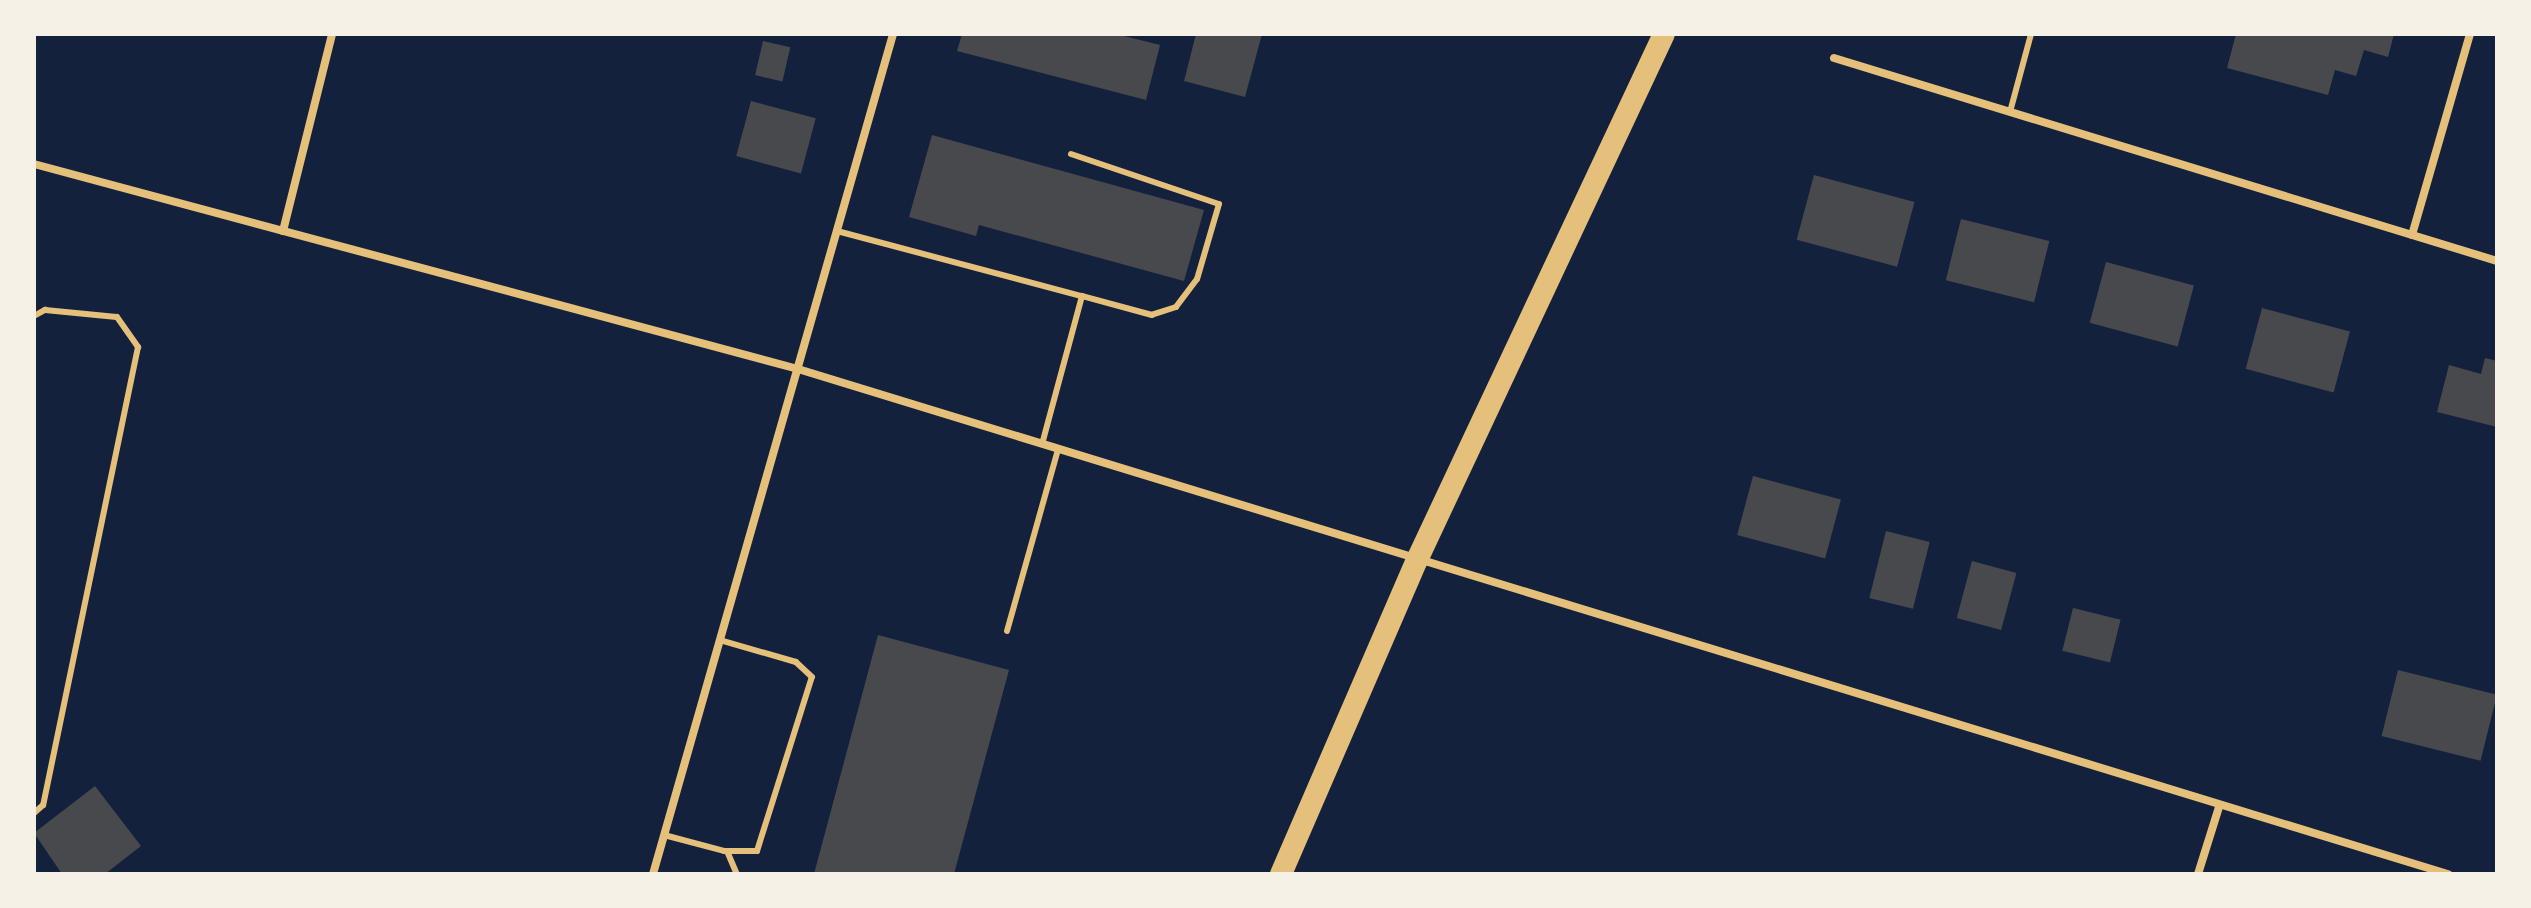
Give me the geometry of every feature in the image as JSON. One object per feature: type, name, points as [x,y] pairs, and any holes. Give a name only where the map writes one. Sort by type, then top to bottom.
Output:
[{"type":"highway","points":[[1281,874],[1417,560],[1664,34]]},
{"type":"street","points":[[283,231],[332,34]]},
{"type":"street","points":[[653,874],[893,34]]},
{"type":"street","points":[[2412,235],[2470,34]]},
{"type":"street","points":[[1834,58],[2497,261]]},
{"type":"street","points":[[34,164],[798,369],[2420,870],[2448,874]]},
{"type":"street","points":[[2198,874],[2219,807]]},
{"type":"lane","points":[[2010,112],[2031,34]]},
{"type":"lane","points":[[837,231],[1152,315],[1176,307],[1197,279],[1219,204],[1071,154]]},
{"type":"lane","points":[[1042,444],[1082,296]]},
{"type":"lane","points":[[34,316],[45,310],[117,317],[138,347],[43,805],[34,813]]},
{"type":"lane","points":[[1007,631],[1058,449]]},
{"type":"lane","points":[[664,835],[727,851],[757,851],[812,677],[796,662],[720,640]]},
{"type":"lane","points":[[727,851],[737,874]]},
{"type":"building","points":[[962,34],[1116,34],[1160,45],[1146,100],[957,51]]},
{"type":"building","points":[[1196,34],[1262,34],[1245,97],[1184,81]]},
{"type":"building","points":[[2236,34],[2394,34],[2388,57],[2364,50],[2356,76],[2335,70],[2328,95],[2227,68]]},
{"type":"building","points":[[763,41],[790,47],[782,81],[755,75]]},
{"type":"building","points":[[751,101],[816,118],[801,173],[736,156]]},
{"type":"building","points":[[932,135],[1204,210],[1184,281],[979,225],[976,236],[909,217]]},
{"type":"building","points":[[1814,175],[1914,202],[1897,267],[1797,240]]},
{"type":"building","points":[[1961,219],[2049,241],[2034,302],[1946,280]]},
{"type":"building","points":[[2106,262],[2194,286],[2178,346],[2090,323]]},
{"type":"building","points":[[2262,308],[2350,332],[2334,392],[2246,369]]},
{"type":"building","points":[[2485,358],[2497,361],[2497,427],[2437,412],[2449,365],[2481,374]]},
{"type":"building","points":[[1753,476],[1841,500],[1825,558],[1737,535]]},
{"type":"building","points":[[1886,531],[1930,542],[1913,609],[1869,598]]},
{"type":"building","points":[[1972,561],[2016,573],[2001,630],[1957,618]]},
{"type":"building","points":[[2073,608],[2121,620],[2110,663],[2062,651]]},
{"type":"building","points":[[878,635],[1009,670],[954,874],[814,874]]},
{"type":"building","points":[[2398,670],[2497,695],[2481,761],[2382,736]]},
{"type":"building","points":[[95,786],[141,846],[105,874],[62,874],[34,833]]}]
